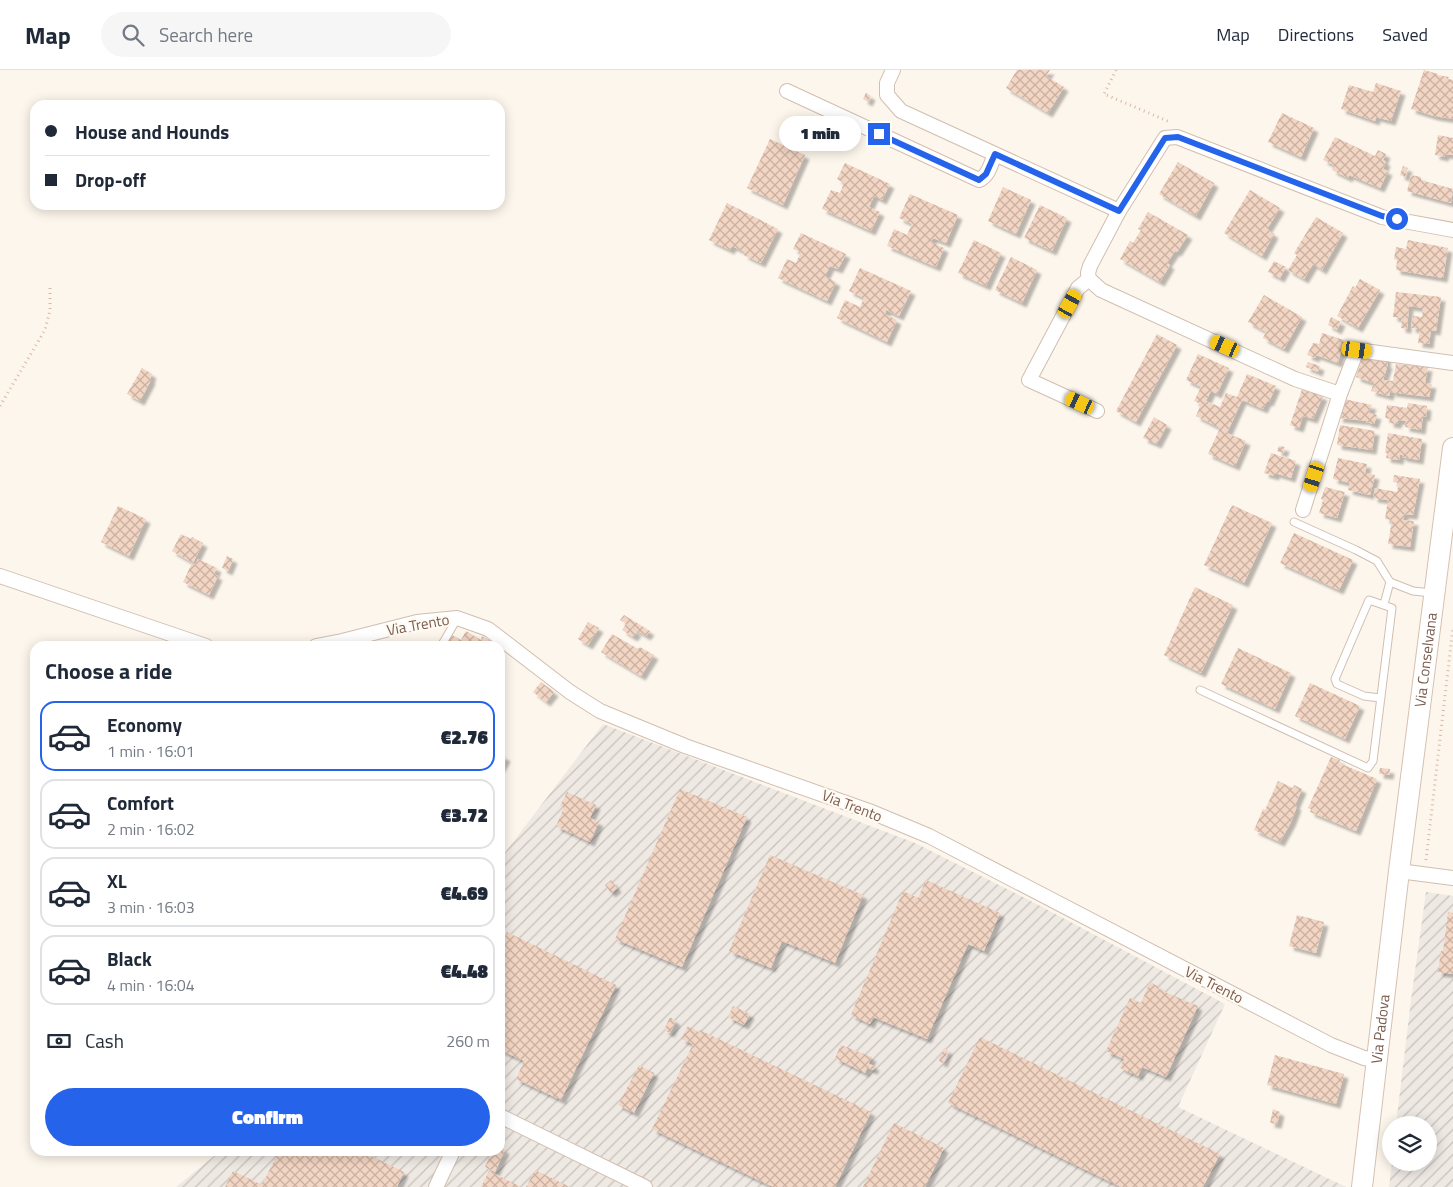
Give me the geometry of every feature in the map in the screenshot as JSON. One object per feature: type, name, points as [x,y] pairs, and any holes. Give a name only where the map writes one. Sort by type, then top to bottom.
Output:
[{"type":"main road","name":"Via Conselvana","points":[[1399,871],[1435,594],[1450,499],[1453,448]]},
{"type":"main road","name":"Via Padova","points":[[1362,1187],[1399,871]]},
{"type":"street","points":[[893,70],[887,83],[887,96],[902,111],[1119,211]]},
{"type":"street","points":[[787,91],[979,180],[986,174],[995,154]]},
{"type":"street","points":[[1340,394],[1295,379],[1101,290],[1089,280],[1090,266],[1119,211],[1165,138],[1178,137],[1382,216],[1453,230]]},
{"type":"street","points":[[1089,280],[1078,288],[1029,380],[1097,411]]},
{"type":"street","points":[[1303,510],[1340,394],[1357,350],[1453,364]]},
{"type":"street","points":[[0,576],[191,641]]},
{"type":"street","name":"Via Trento","points":[[346,641],[417,622],[457,618],[488,629],[504,641]]},
{"type":"street","name":"Via Trento","points":[[505,642],[570,692],[600,711],[685,746],[869,811],[929,836],[1331,1045],[1364,1058],[1377,1060]]},
{"type":"street","points":[[1399,871],[1453,878]]},
{"type":"street","points":[[505,1118],[645,1187]]},
{"type":"street","points":[[436,1187],[451,1156]]},
{"type":"lane","points":[[1294,522],[1377,561],[1390,582],[1413,591],[1435,594]]},
{"type":"lane","points":[[1384,604],[1390,582]]},
{"type":"lane","points":[[1200,690],[1368,768],[1373,761],[1392,608],[1370,600],[1335,679],[1337,684],[1364,696],[1380,698]]},
{"type":"lane","points":[[444,641],[457,618]]},
{"type":"path","points":[[1116,70],[1104,94],[1175,124]]},
{"type":"path","points":[[0,406],[45,330],[50,310],[50,288]]},
{"type":"path","points":[[1426,861],[1453,627]]},
{"type":"shaded area","points":[[603,724],[915,843],[1029,900],[1225,1004],[1178,1107],[1346,1187],[176,1187],[214,1156],[505,1156],[505,852]]},
{"type":"shaded area","points":[[1426,892],[1453,896],[1453,1187],[1389,1187],[1391,1171],[1437,1171],[1437,1116],[1397,1116]]},
{"type":"building","points":[[1017,70],[1050,70],[1046,76],[1064,87],[1048,113],[1006,88]]},
{"type":"building","points":[[1424,70],[1449,77],[1448,79],[1453,80],[1453,119],[1411,109]]},
{"type":"building","points":[[1376,83],[1401,91],[1391,121],[1376,117],[1375,121],[1341,109],[1349,85],[1373,92]]},
{"type":"building","points":[[866,93],[871,96],[868,102],[863,99]]},
{"type":"building","points":[[1282,113],[1314,128],[1301,157],[1268,142]]},
{"type":"building","points":[[1438,135],[1453,138],[1453,155],[1445,154],[1444,157],[1435,155]]},
{"type":"building","points":[[1335,137],[1375,156],[1378,150],[1386,154],[1383,160],[1386,162],[1383,169],[1388,171],[1380,188],[1349,175],[1348,178],[1332,170],[1334,165],[1323,160]]},
{"type":"building","points":[[770,139],[805,155],[783,205],[747,188]]},
{"type":"building","points":[[1178,162],[1214,183],[1196,216],[1159,194]]},
{"type":"building","points":[[845,163],[890,184],[882,200],[874,196],[869,207],[880,212],[871,231],[822,209],[831,190],[840,193],[844,183],[837,179]]},
{"type":"building","points":[[1403,166],[1408,168],[1405,177],[1400,175]]},
{"type":"building","points":[[1411,175],[1421,177],[1421,180],[1453,189],[1451,203],[1407,191]]},
{"type":"building","points":[[1003,187],[1031,200],[1016,234],[988,221]]},
{"type":"building","points":[[1250,190],[1280,208],[1267,229],[1274,234],[1262,256],[1224,233]]},
{"type":"building","points":[[910,194],[958,215],[946,243],[933,238],[931,242],[944,248],[936,267],[887,246],[894,229],[907,235],[912,224],[899,218]]},
{"type":"building","points":[[727,203],[778,229],[761,263],[744,255],[745,252],[732,246],[730,250],[709,240]]},
{"type":"building","points":[[1040,205],[1067,218],[1052,251],[1024,238]]},
{"type":"building","points":[[1148,212],[1188,235],[1167,263],[1170,265],[1160,282],[1120,259],[1130,241],[1133,243],[1141,230],[1138,229]]},
{"type":"building","points":[[1316,217],[1343,233],[1322,270],[1313,264],[1304,279],[1288,270],[1297,255],[1294,253]]},
{"type":"building","points":[[801,233],[846,254],[838,269],[830,266],[825,276],[836,282],[827,301],[778,278],[787,259],[796,263],[801,252],[793,249]]},
{"type":"building","points":[[974,240],[1001,253],[986,286],[958,273]]},
{"type":"building","points":[[1408,240],[1448,248],[1443,278],[1396,270],[1397,260],[1394,259],[1396,247],[1406,249]]},
{"type":"building","points":[[1011,257],[1037,270],[1022,303],[995,290]]},
{"type":"building","points":[[1274,261],[1286,267],[1280,278],[1268,272]]},
{"type":"building","points":[[860,268],[911,291],[899,316],[886,310],[885,314],[897,320],[887,342],[837,318],[845,300],[860,307],[864,298],[849,291]]},
{"type":"building","points":[[1360,279],[1380,290],[1358,328],[1337,316],[1353,286],[1355,288]]},
{"type":"building","points":[[1396,292],[1441,297],[1436,331],[1431,330],[1429,344],[1418,343],[1420,329],[1411,328],[1413,316],[1422,317],[1423,308],[1409,306],[1407,329],[1401,328],[1402,318],[1393,317]]},
{"type":"building","points":[[1264,295],[1302,317],[1284,349],[1263,338],[1266,332],[1248,322]]},
{"type":"building","points":[[1331,317],[1341,322],[1337,330],[1328,325]]},
{"type":"building","points":[[1322,333],[1344,340],[1338,363],[1316,355],[1315,358],[1307,355],[1313,343],[1319,344]]},
{"type":"building","points":[[1157,334],[1177,345],[1136,422],[1116,411]]},
{"type":"building","points":[[1198,354],[1229,368],[1217,394],[1211,391],[1206,401],[1220,407],[1226,393],[1237,397],[1247,374],[1276,386],[1269,402],[1267,401],[1263,409],[1242,400],[1227,433],[1246,441],[1235,466],[1208,454],[1220,428],[1196,416],[1201,404],[1194,401],[1201,387],[1186,380]]},
{"type":"building","points":[[1377,354],[1387,356],[1386,363],[1388,364],[1383,380],[1393,381],[1389,396],[1371,391],[1373,385],[1379,385],[1356,377],[1363,356],[1376,360]]},
{"type":"building","points":[[1308,362],[1320,366],[1318,372],[1306,367]]},
{"type":"building","points":[[1396,364],[1428,367],[1425,383],[1432,384],[1429,397],[1391,392]]},
{"type":"building","points":[[142,368],[152,374],[151,380],[140,401],[127,394]]},
{"type":"building","points":[[1302,389],[1323,396],[1313,419],[1303,416],[1299,428],[1290,425]]},
{"type":"building","points":[[1344,399],[1372,405],[1369,413],[1377,415],[1374,424],[1367,421],[1338,418]]},
{"type":"building","points":[[1408,403],[1427,406],[1426,417],[1423,416],[1421,430],[1405,427],[1406,421],[1398,420],[1397,424],[1389,423],[1390,419],[1385,418],[1387,405],[1407,408]]},
{"type":"building","points":[[1154,417],[1167,425],[1157,444],[1143,438]]},
{"type":"building","points":[[1340,425],[1375,431],[1372,450],[1337,445]]},
{"type":"building","points":[[1388,433],[1422,439],[1419,460],[1402,457],[1402,455],[1400,455],[1399,460],[1386,458]]},
{"type":"building","points":[[1279,446],[1285,447],[1283,453],[1277,451]]},
{"type":"building","points":[[1271,453],[1296,461],[1291,478],[1275,473],[1275,476],[1264,473]]},
{"type":"building","points":[[1338,458],[1367,464],[1365,473],[1375,475],[1370,495],[1348,490],[1350,483],[1333,479]]},
{"type":"building","points":[[1394,475],[1420,479],[1413,515],[1404,514],[1403,520],[1414,521],[1410,547],[1388,544],[1392,520],[1385,519],[1388,500],[1373,498],[1375,488],[1397,492],[1399,483],[1393,482]]},
{"type":"building","points":[[1325,487],[1345,492],[1337,518],[1319,513]]},
{"type":"building","points":[[1232,505],[1272,523],[1244,583],[1204,565]]},
{"type":"building","points":[[118,506],[146,519],[129,556],[101,542]]},
{"type":"building","points":[[1294,533],[1353,560],[1339,590],[1280,563]]},
{"type":"building","points":[[181,534],[203,543],[193,563],[172,551]]},
{"type":"building","points":[[227,556],[233,559],[228,571],[222,568]]},
{"type":"building","points":[[198,559],[217,568],[214,574],[218,576],[209,595],[183,582],[192,563],[195,565]]},
{"type":"building","points":[[1195,587],[1233,605],[1201,673],[1164,655]]},
{"type":"building","points":[[624,615],[650,631],[646,636],[620,620]]},
{"type":"building","points":[[588,622],[599,628],[588,645],[578,639]]},
{"type":"building","points":[[626,624],[637,632],[633,637],[622,630]]},
{"type":"building","points":[[466,631],[481,640],[482,636],[491,641],[448,641],[452,635],[461,640]]},
{"type":"building","points":[[612,634],[638,649],[640,647],[654,655],[641,676],[601,652]]},
{"type":"building","points":[[1238,648],[1291,673],[1275,709],[1221,684]]},
{"type":"building","points":[[541,682],[554,692],[546,702],[533,692]]},
{"type":"building","points":[[1310,683],[1360,706],[1345,739],[1295,716]]},
{"type":"building","points":[[1331,757],[1340,760],[1339,763],[1377,779],[1356,831],[1310,812],[1311,809],[1308,808]]},
{"type":"building","points":[[1380,768],[1390,769],[1389,775],[1379,774]]},
{"type":"building","points":[[1278,781],[1293,788],[1294,785],[1302,789],[1295,805],[1297,806],[1291,822],[1280,842],[1254,830]]},
{"type":"building","points":[[680,789],[747,817],[682,967],[615,939]]},
{"type":"building","points":[[567,792],[596,805],[590,818],[599,822],[590,842],[556,826],[564,808],[560,806]]},
{"type":"building","points":[[770,855],[863,895],[835,963],[782,941],[771,968],[729,951]]},
{"type":"building","points":[[611,880],[617,888],[611,893],[605,885]]},
{"type":"building","points":[[926,880],[1000,913],[984,951],[968,944],[927,1039],[873,1017],[870,1024],[851,1015],[903,891],[918,898]]},
{"type":"building","points":[[1448,912],[1453,913],[1453,974],[1438,972]]},
{"type":"building","points":[[1297,915],[1324,922],[1316,953],[1289,946]]},
{"type":"building","points":[[507,932],[616,985],[561,1100],[516,1079],[524,1061],[505,1052],[505,936]]},
{"type":"building","points":[[1150,982],[1159,987],[1158,989],[1198,1006],[1166,1077],[1142,1067],[1138,1076],[1120,1068],[1124,1059],[1106,1051],[1130,998],[1141,1003]]},
{"type":"building","points":[[733,1006],[750,1014],[744,1025],[728,1017]]},
{"type":"building","points":[[670,1017],[676,1021],[670,1033],[664,1030]]},
{"type":"building","points":[[688,1026],[871,1112],[835,1187],[773,1187],[652,1129],[693,1044],[681,1039]]},
{"type":"building","points":[[980,1037],[1220,1154],[1203,1187],[1121,1187],[948,1103]]},
{"type":"building","points":[[841,1045],[872,1057],[869,1064],[875,1066],[873,1070],[867,1068],[865,1073],[835,1058]]},
{"type":"building","points":[[944,1048],[948,1050],[943,1063],[939,1061]]},
{"type":"building","points":[[1275,1055],[1344,1074],[1336,1104],[1267,1085]]},
{"type":"building","points":[[639,1065],[654,1073],[634,1113],[618,1105]]},
{"type":"building","points":[[1273,1109],[1280,1112],[1277,1124],[1270,1123]]},
{"type":"building","points":[[894,1123],[944,1148],[925,1187],[863,1187]]},
{"type":"building","points":[[276,1156],[371,1156],[404,1172],[397,1187],[225,1187],[233,1171],[262,1185]]},
{"type":"building","points":[[490,1156],[502,1156],[495,1172],[485,1167]]},
{"type":"building","points":[[535,1170],[570,1187],[526,1187]]},
{"type":"building","points":[[489,1171],[521,1187],[481,1187]]},
{"type":"route","points":[[879,134],[979,180],[986,174],[995,154],[1119,211],[1165,138],[1178,137],[1225,157],[1382,216],[1397,219]]}]
